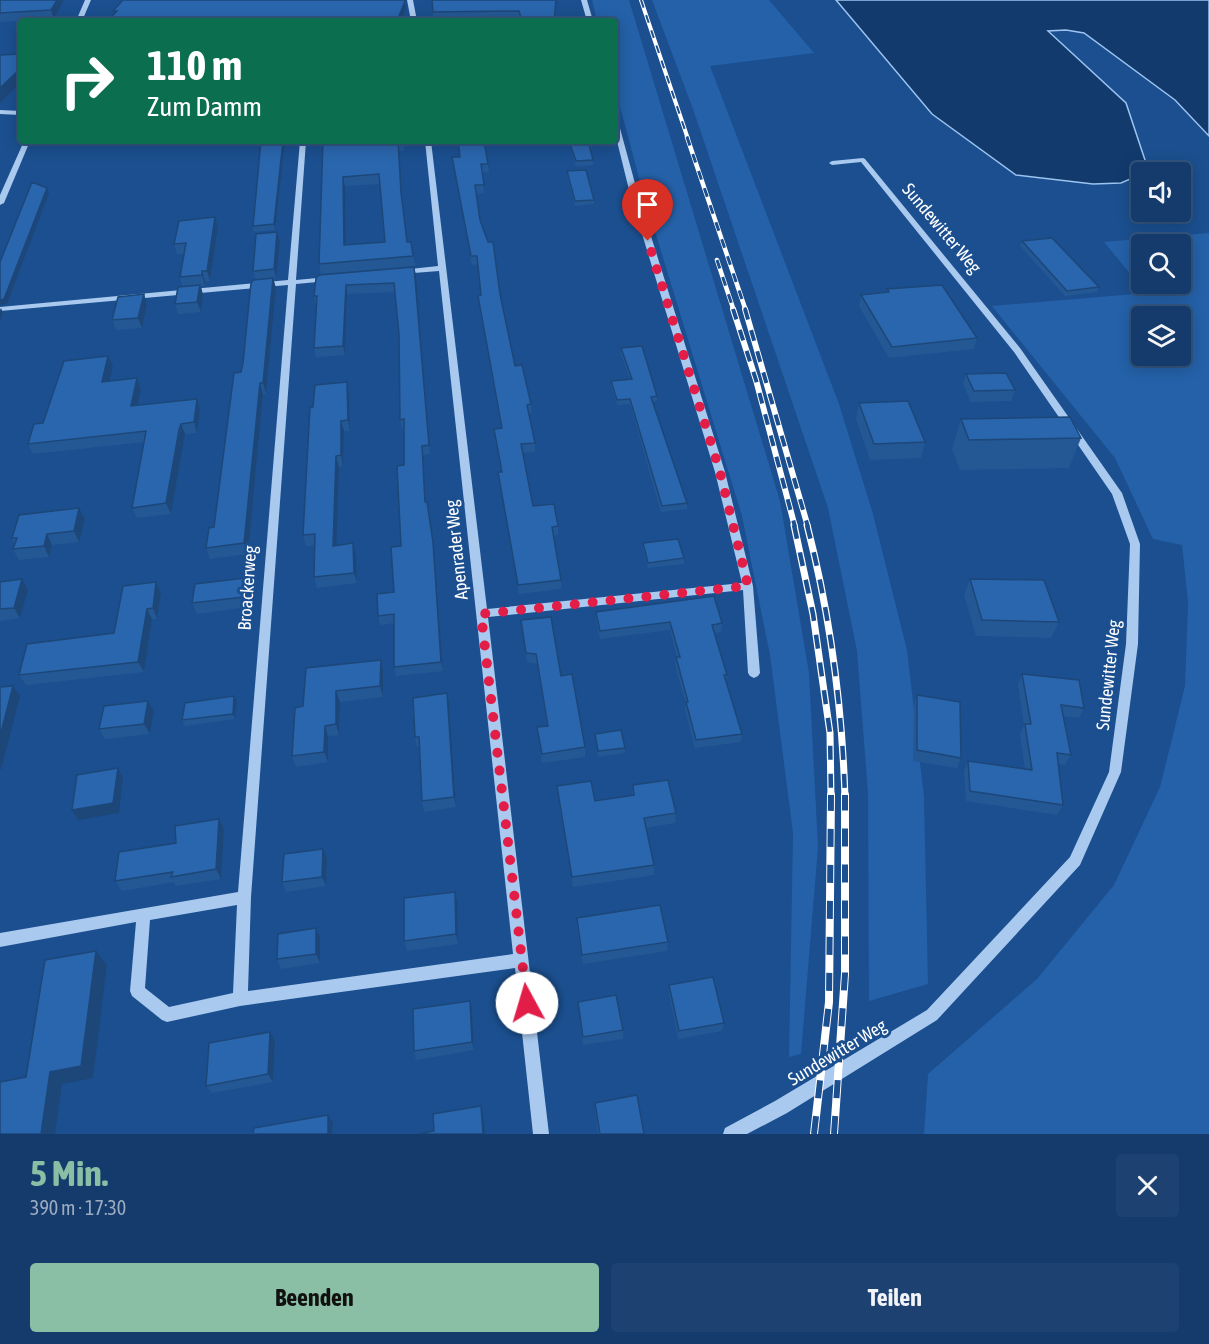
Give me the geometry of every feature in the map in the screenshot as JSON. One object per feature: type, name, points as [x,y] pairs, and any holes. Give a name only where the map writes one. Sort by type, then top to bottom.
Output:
[{"type":"street","points":[[80,18],[88,0]]},
{"type":"street","points":[[411,0],[414,18]]},
{"type":"street","points":[[584,0],[589,18]]},
{"type":"street","points":[[0,112],[18,112]]},
{"type":"street","points":[[618,133],[635,198],[720,472],[748,586],[754,674]]},
{"type":"street","points":[[0,203],[26,144]]},
{"type":"street","name":"Broackerweg","points":[[240,999],[243,897],[271,520],[293,282],[303,144]]},
{"type":"street","name":"Apenrader Weg","points":[[428,144],[541,1134]]},
{"type":"street","name":"Sundewitter Weg","points":[[731,1134],[932,1015],[1075,861],[1115,772],[1132,644],[1135,543],[1117,493],[1017,350],[862,160],[832,163]]},
{"type":"street","points":[[396,273],[442,268]]},
{"type":"street","points":[[0,309],[339,278]]},
{"type":"street","points":[[481,614],[748,586]]},
{"type":"street","points":[[0,940],[243,897]]},
{"type":"street","points":[[144,914],[137,991],[167,1015],[240,999],[522,960]]},
{"type":"shaded area","points":[[592,0],[629,0],[780,501],[809,673],[818,847],[801,1054],[789,1057],[793,833],[770,655],[742,516],[642,189],[618,99],[618,18],[596,18]]},
{"type":"shaded area","points":[[652,0],[769,0],[814,53],[710,66],[839,404],[873,514],[907,650],[924,797],[928,984],[869,1001],[868,793],[857,651],[828,508],[693,109]]},
{"type":"shaded area","points":[[836,0],[1209,0],[1209,136],[1175,100],[1084,33],[1066,30],[1048,31],[1126,103],[1145,160],[1144,162],[1131,162],[1131,179],[1121,183],[1093,184],[1016,175],[932,114]]},
{"type":"shaded area","points":[[1209,233],[1209,1134],[924,1134],[928,1074],[1037,979],[1114,885],[1160,787],[1185,686],[1188,603],[1182,545],[1153,539],[1115,458],[992,306],[1134,294],[1191,294],[1191,235]]},
{"type":"shaded area","points":[[1131,240],[1131,275],[1104,242]]},
{"type":"building","points":[[0,0],[57,0],[51,10],[0,13]]},
{"type":"building","points":[[123,0],[405,0],[398,18],[111,18],[117,11],[113,11]]},
{"type":"building","points":[[432,0],[556,0],[554,18],[521,18],[519,11],[433,12]]},
{"type":"building","points":[[18,54],[18,71],[0,88],[0,55]]},
{"type":"building","points":[[261,144],[283,144],[274,224],[253,226]]},
{"type":"building","points":[[323,144],[398,144],[407,242],[411,242],[413,256],[319,264]],"holes":[[[379,174],[385,242],[344,245],[343,177]]]},
{"type":"building","points":[[458,144],[485,144],[488,164],[481,164],[484,185],[475,185],[480,220],[488,242],[493,242],[500,294],[515,366],[522,365],[531,404],[527,405],[535,443],[521,444],[533,506],[554,504],[558,526],[552,527],[561,580],[518,585],[498,472],[502,472],[494,429],[502,428],[478,296],[481,295],[477,256],[471,256],[452,157],[460,157]]},
{"type":"building","points":[[570,144],[589,144],[593,160],[576,161]]},
{"type":"building","points":[[586,170],[594,200],[575,201],[567,171]]},
{"type":"building","points":[[32,182],[47,188],[4,299],[0,300],[0,262]]},
{"type":"building","points":[[215,217],[207,271],[202,271],[202,275],[180,277],[186,243],[174,244],[179,221]]},
{"type":"building","points":[[277,232],[274,269],[253,271],[256,234]]},
{"type":"building","points":[[1052,238],[1099,287],[1067,291],[1022,241]]},
{"type":"building","points":[[414,267],[429,445],[422,446],[425,502],[427,502],[433,542],[441,662],[394,667],[394,614],[378,616],[377,594],[394,592],[391,547],[401,546],[397,466],[404,465],[404,419],[400,420],[399,334],[394,283],[346,285],[343,346],[314,348],[317,296],[314,296],[316,278],[319,275]]},
{"type":"building","points":[[273,278],[244,543],[206,548],[209,528],[214,527],[234,373],[241,372],[243,363],[251,283],[253,280]]},
{"type":"building","points":[[200,285],[197,302],[175,304],[178,287]]},
{"type":"building","points":[[942,285],[977,338],[892,347],[861,295],[889,292],[887,289]]},
{"type":"building","points":[[144,294],[138,318],[112,320],[118,297]]},
{"type":"building","points":[[642,346],[657,396],[651,397],[687,503],[662,506],[630,399],[617,400],[611,381],[632,379],[621,348]]},
{"type":"building","points":[[108,356],[102,382],[137,378],[131,406],[197,399],[194,422],[181,424],[179,430],[166,503],[132,508],[146,431],[28,444],[34,424],[43,423],[64,361]]},
{"type":"building","points":[[1006,373],[1015,390],[974,391],[966,374]]},
{"type":"building","points":[[347,382],[348,420],[341,421],[341,455],[336,456],[333,546],[353,543],[354,573],[314,577],[315,534],[303,535],[310,407],[313,407],[315,385]]},
{"type":"building","points":[[908,401],[925,442],[874,444],[859,403]]},
{"type":"building","points":[[1070,417],[1081,438],[969,440],[961,419]]},
{"type":"building","points":[[79,508],[74,531],[47,534],[44,546],[13,549],[17,538],[12,538],[19,515]]},
{"type":"building","points":[[678,539],[684,558],[648,563],[643,543]]},
{"type":"building","points":[[245,578],[244,597],[192,603],[195,584]]},
{"type":"building","points":[[22,579],[14,608],[0,609],[0,582]]},
{"type":"building","points":[[970,579],[1044,580],[1059,622],[982,620]]},
{"type":"building","points":[[156,582],[153,608],[147,609],[138,662],[19,675],[27,644],[114,633],[123,586]]},
{"type":"building","points":[[714,596],[722,623],[712,625],[742,734],[696,740],[676,657],[680,657],[670,622],[600,631],[596,612]]},
{"type":"building","points":[[551,617],[561,676],[572,674],[585,747],[542,754],[537,727],[548,726],[536,654],[526,653],[521,620]]},
{"type":"building","points":[[381,660],[380,686],[336,691],[336,724],[325,726],[324,752],[292,756],[295,708],[303,706],[306,668]]},
{"type":"building","points":[[1022,674],[1079,680],[1084,708],[1061,705],[1071,755],[1057,753],[1063,805],[970,791],[968,761],[1032,770],[1025,724],[1031,724]]},
{"type":"building","points":[[13,686],[0,736],[0,687]]},
{"type":"building","points":[[447,693],[454,797],[422,801],[419,737],[415,737],[413,698]]},
{"type":"building","points":[[917,695],[960,702],[961,758],[917,750]]},
{"type":"building","points":[[234,696],[233,714],[182,720],[185,703]]},
{"type":"building","points":[[148,701],[144,724],[99,729],[104,706]]},
{"type":"building","points":[[621,730],[625,748],[598,751],[595,734]]},
{"type":"building","points":[[118,768],[113,803],[72,810],[77,775]]},
{"type":"building","points":[[668,780],[676,813],[644,818],[654,865],[572,877],[557,786],[591,781],[595,801],[634,795],[633,785]]},
{"type":"building","points":[[219,819],[216,869],[171,877],[173,872],[115,881],[119,852],[176,843],[175,826]]},
{"type":"building","points":[[323,849],[322,877],[282,882],[284,854]]},
{"type":"building","points":[[455,892],[456,934],[404,941],[404,898]]},
{"type":"building","points":[[660,905],[668,942],[582,955],[577,918]]},
{"type":"building","points":[[316,928],[316,954],[277,959],[278,934]]},
{"type":"building","points":[[96,951],[81,1066],[50,1072],[41,1134],[0,1134],[0,1082],[26,1077],[45,960]]},
{"type":"building","points":[[713,977],[724,1023],[679,1031],[669,985]]},
{"type":"building","points":[[616,995],[623,1030],[583,1037],[578,1002]]},
{"type":"building","points":[[470,1001],[472,1042],[414,1051],[413,1009]]},
{"type":"building","points":[[270,1032],[268,1074],[206,1086],[209,1043]]},
{"type":"building","points":[[637,1095],[644,1134],[600,1134],[595,1103]]},
{"type":"building","points":[[481,1106],[483,1134],[418,1134],[434,1131],[433,1114]]},
{"type":"building","points":[[328,1115],[328,1134],[253,1134],[254,1128]]},
{"type":"railway","points":[[641,0],[688,139]]},
{"type":"railway","points":[[687,137],[746,311]]},
{"type":"railway","points":[[717,260],[734,311]]},
{"type":"railway","points":[[733,309],[756,380],[795,527]]},
{"type":"railway","points":[[745,309],[808,527]]},
{"type":"railway","points":[[794,525],[813,614],[830,733],[831,796]]},
{"type":"railway","points":[[807,525],[834,660],[845,797]]},
{"type":"railway","points":[[814,1134],[829,1002],[831,796]]},
{"type":"railway","points":[[834,1134],[845,974],[845,797]]},
{"type":"route","points":[[527,1003],[481,614],[748,586],[720,472],[648,241]]}]
